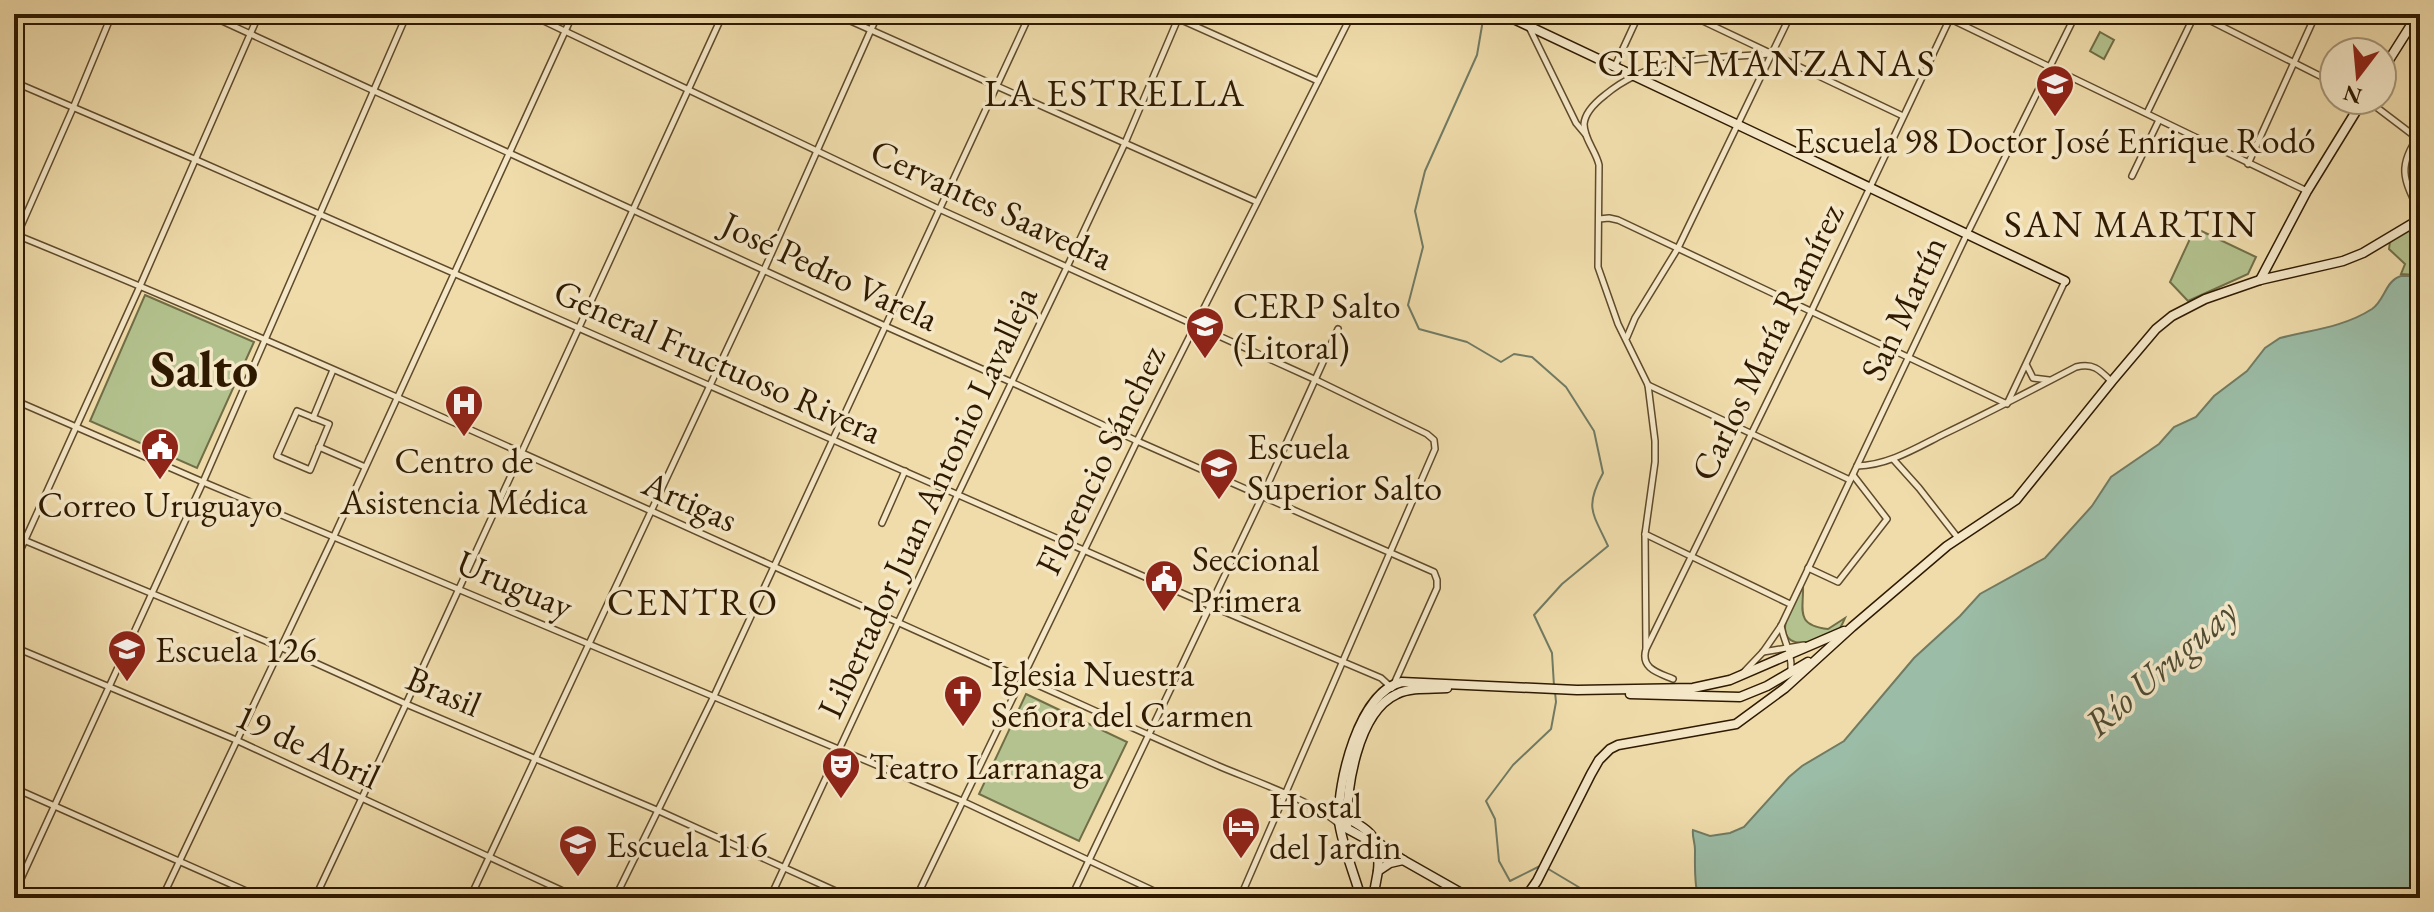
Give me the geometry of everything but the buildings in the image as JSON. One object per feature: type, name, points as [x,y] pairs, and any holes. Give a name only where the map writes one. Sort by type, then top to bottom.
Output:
[{"type":"street","points":[[14,242],[112,14]]},
{"type":"street","name":"José Pedro Varela","points":[[207,14],[1137,441],[1434,572],[1437,588],[1396,686]]},
{"type":"street","points":[[14,564],[259,14]]},
{"type":"street","points":[[14,894],[203,482],[407,14]]},
{"type":"street","name":"Cervantes Saavedra","points":[[529,14],[939,209],[1316,380],[1427,434],[1434,440],[1435,449],[1390,551]]},
{"type":"street","points":[[162,898],[334,536],[573,14]]},
{"type":"street","points":[[315,898],[723,14]]},
{"type":"street","points":[[835,14],[1257,202]]},
{"type":"street","points":[[470,898],[764,270],[878,14]]},
{"type":"street","points":[[615,898],[714,696],[1030,14]]},
{"type":"street","points":[[1168,14],[1179,16],[1318,81]]},
{"type":"street","name":"Florencio Sánchez","points":[[916,898],[1137,441],[1352,14]]},
{"type":"street","points":[[1503,14],[2065,281],[2007,404]]},
{"type":"street","points":[[1615,66],[1639,14]]},
{"type":"street","points":[[1688,14],[1903,116]]},
{"type":"street","points":[[1627,338],[1635,318],[1678,248],[1791,14]]},
{"type":"street","points":[[1940,14],[1951,16],[2307,191]]},
{"type":"street","name":"San Martín","points":[[1740,676],[1763,652],[1781,626],[1967,234],[2076,14]]},
{"type":"street","points":[[2147,113],[2196,14],[2318,75]]},
{"type":"street","points":[[2248,164],[2316,14]]},
{"type":"street","points":[[2398,46],[2418,14]]},
{"type":"street","name":"Libertador Juan Antonio Lavalleja","points":[[770,898],[1125,143],[1179,16]]},
{"type":"street","name":"Carlos María Ramírez","points":[[1646,649],[1693,557],[1951,16]]},
{"type":"street","points":[[1528,26],[1576,123],[1597,155],[1598,267],[1618,324],[1648,385],[1655,462],[1645,534],[1645,661],[1648,667],[1673,679]]},
{"type":"street","points":[[1587,136],[1584,125],[1586,116],[1596,103],[1611,89],[1657,65],[1771,54]]},
{"type":"street","name":"General Fructuoso Rivera","points":[[14,82],[1396,686]]},
{"type":"street","points":[[2260,280],[2307,191],[2355,116]]},
{"type":"street","points":[[1594,690],[1740,697],[1760,690],[1791,672],[1852,627],[1958,538],[2016,500],[2156,329],[2172,316],[2188,306],[2260,280],[2343,261],[2363,253],[2420,216],[2403,174],[2404,163],[2418,136],[2389,116]]},
{"type":"street","points":[[2132,176],[2159,120]]},
{"type":"street","points":[[1599,219],[1618,220],[2007,404]]},
{"type":"street","name":"Artigas","points":[[16,234],[521,452],[1343,822]]},
{"type":"street","points":[[1071,898],[1211,606],[1338,329]]},
{"type":"street","points":[[2026,364],[2033,378],[2050,380]]},
{"type":"street","points":[[1857,466],[1892,459],[2076,367],[2088,364],[2098,368],[2112,381]]},
{"type":"street","points":[[313,418],[333,370]]},
{"type":"street","points":[[1648,385],[1852,477],[1887,519],[1838,582],[1808,568]]},
{"type":"street","name":"Uruguay","points":[[14,400],[962,801],[1169,898]]},
{"type":"street","points":[[297,411],[329,424],[319,447],[310,470],[277,456],[297,411]]},
{"type":"street","points":[[319,447],[365,467]]},
{"type":"street","points":[[1892,459],[1958,538]]},
{"type":"street","points":[[882,523],[905,471]]},
{"type":"street","points":[[1645,534],[1790,604]]},
{"type":"street","name":"Brasil","points":[[14,536],[280,647],[851,898]]},
{"type":"street","points":[[1240,898],[1390,551]]},
{"type":"street","points":[[1781,626],[1790,650],[1791,672],[1785,688]]},
{"type":"street","name":"19 de Abril","points":[[14,647],[236,740],[578,898]]},
{"type":"street","points":[[1763,652],[1824,647]]},
{"type":"street","points":[[1521,898],[1537,881],[1591,774],[1610,749],[1631,741],[1736,724],[1785,688],[1824,647]]},
{"type":"street","points":[[1361,898],[1343,822],[1344,777],[1360,727],[1371,706],[1396,686],[1577,690],[1693,688],[1711,686],[1740,676],[1790,650]]},
{"type":"street","points":[[1396,686],[1405,691],[1483,686]]},
{"type":"street","points":[[14,788],[262,898]]},
{"type":"street","points":[[1343,822],[1368,840],[1377,842],[1470,898]]},
{"type":"street","points":[[1373,898],[1380,856],[1377,842]]},
{"type":"street","points":[[1378,871],[1390,863],[1403,860]]},
{"type":"shaded area","points":[[2100,32],[2114,40],[2104,59],[2090,51]]},
{"type":"shaded area","points":[[2420,222],[2420,272],[2415,275],[2401,274],[2405,264],[2389,249],[2390,241]]},
{"type":"shaded area","points":[[2195,228],[2256,257],[2248,274],[2188,301],[2170,282]]},
{"type":"shaded area","points":[[145,295],[254,342],[197,468],[90,421]]},
{"type":"shaded area","points":[[1803,586],[1803,615],[1810,624],[1828,629],[1845,618],[1834,634],[1805,643],[1791,640],[1787,635],[1787,618]]},
{"type":"shaded area","points":[[1026,694],[1127,742],[1079,841],[979,794]]},
{"type":"water","name":"Río Uruguay","points":[[2401,276],[2420,276],[2420,898],[1698,898],[1693,830],[1710,836],[1744,827],[1789,777],[1844,741],[1914,658],[1980,594],[2045,558],[2092,506],[2111,477],[2159,444],[2174,427],[2196,417],[2214,396],[2247,371],[2265,348],[2280,338],[2328,327],[2361,315],[2372,309],[2392,282]]},
{"type":"waterway","points":[[1484,14],[1477,55],[1425,171],[1415,211],[1423,247],[1408,305],[1419,329],[1467,342],[1501,362],[1514,354],[1532,357],[1566,387],[1594,431],[1603,473],[1592,503],[1595,518],[1608,546],[1562,584],[1534,615],[1552,653],[1554,686]]},
{"type":"waterway","points":[[1540,866],[1510,881],[1499,861],[1495,819],[1486,801],[1513,765],[1551,729],[1555,692]]},
{"type":"waterway","points":[[1545,867],[1597,898]]},
{"type":"place","name":"Escuela 98 Doctor José Enrique Rodó","points":[[2055,118]]},
{"type":"place","name":"CERP Salto (Litoral)","points":[[1205,360]]},
{"type":"place","name":"Centro de Asistencia Médica","points":[[464,438]]},
{"type":"place","name":"Correo Uruguayo","points":[[160,481]]},
{"type":"place","name":"Escuela Superior Salto","points":[[1219,501]]},
{"type":"place","name":"Seccional Primera","points":[[1164,613]]},
{"type":"place","name":"Escuela 126","points":[[127,683]]},
{"type":"place","name":"Iglesia Nuestra Señora del Carmen","points":[[963,728]]},
{"type":"place","name":"Teatro Larranaga","points":[[841,800]]},
{"type":"place","name":"Hostal del Jardin","points":[[1241,860]]},
{"type":"place","name":"Escuela 116","points":[[578,878]]},
{"type":"district","name":"CIEN MANZANAS","points":[[1767,62]]},
{"type":"district","name":"LA ESTRELLA","points":[[1115,92]]},
{"type":"district","name":"SAN MARTIN","points":[[2131,223]]},
{"type":"district","name":"Salto","points":[[204,368]]},
{"type":"district","name":"CENTRO","points":[[693,601]]}]
